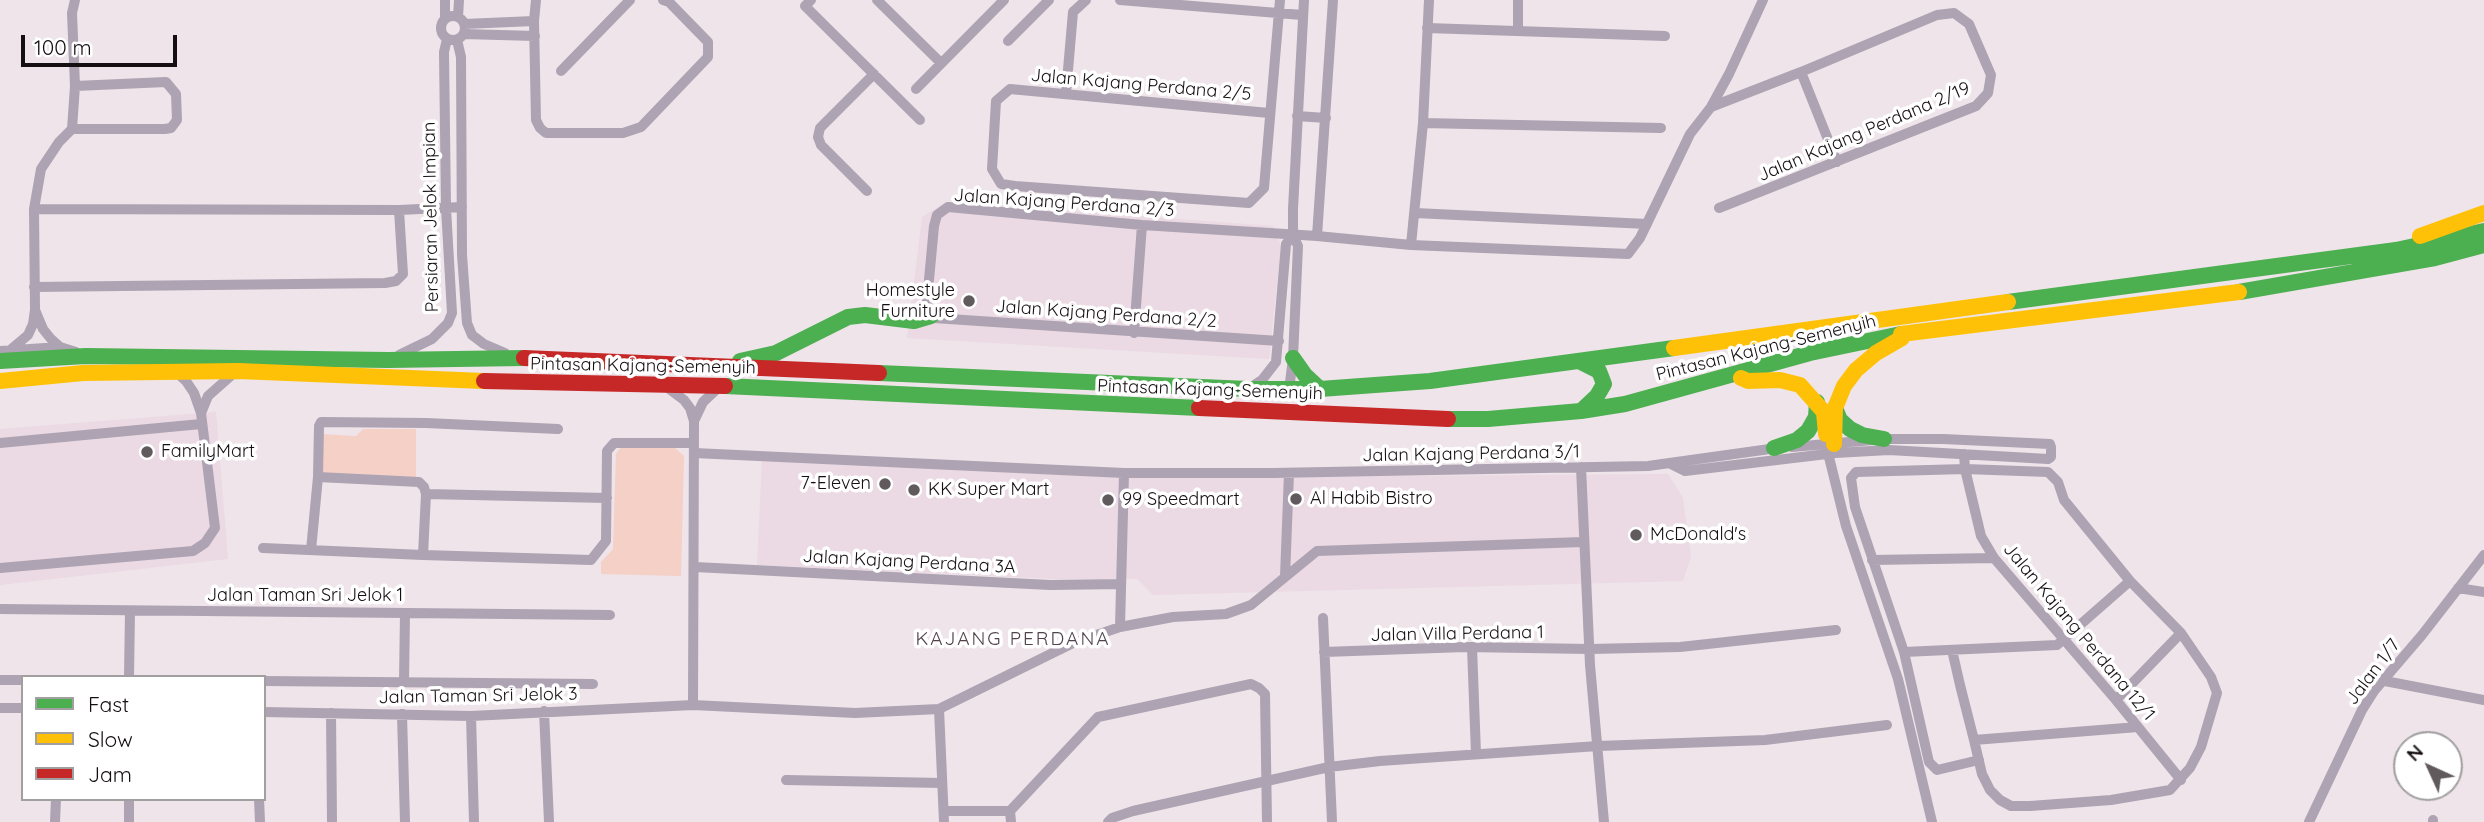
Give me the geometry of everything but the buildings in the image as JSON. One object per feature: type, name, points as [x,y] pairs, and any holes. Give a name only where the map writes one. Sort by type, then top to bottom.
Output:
[{"type":"highway","points":[[2401,256],[2412,239],[2484,213]]},
{"type":"highway","points":[[2401,256],[2484,231]]},
{"type":"highway","points":[[2401,256],[2484,245]]},
{"type":"highway","name":"Pintasan Kajang-Semenyih","points":[[0,382],[83,373],[238,371],[534,383],[720,386],[1424,419],[1488,419],[1581,411],[1625,404],[1810,353],[1906,333],[2207,297],[2401,256]]},
{"type":"highway","name":"Pintasan Kajang-Semenyih","points":[[3,355],[388,360],[520,358],[1248,389],[1320,389],[1430,381],[1883,318],[2401,256]]},
{"type":"highway","points":[[2401,256],[2446,264],[2484,257]]},
{"type":"highway","points":[[723,366],[776,353],[848,317],[865,315],[914,321],[931,316]]},
{"type":"highway","points":[[1831,449],[1835,408],[1844,386],[1856,370],[1876,353],[1902,339],[1906,333]]},
{"type":"highway","points":[[1293,358],[1305,375],[1320,389]]},
{"type":"highway","points":[[1581,362],[1599,371],[1604,384],[1597,396],[1581,411]]},
{"type":"highway","points":[[1735,375],[1748,381],[1791,381],[1807,390],[1826,419],[1831,449]]},
{"type":"highway","points":[[1774,448],[1797,440],[1808,431],[1816,417],[1817,402]]},
{"type":"highway","points":[[1835,408],[1840,420],[1850,429],[1862,435],[1884,439]]},
{"type":"street","points":[[3,355],[28,335],[33,324],[34,209],[45,162],[72,130],[75,86],[72,13],[75,0]]},
{"type":"street","points":[[445,0],[445,19],[441,32],[534,21]]},
{"type":"street","name":"Persiaran Jelok Impian","points":[[459,0],[462,207],[467,323],[472,335],[484,344],[520,358]]},
{"type":"street","points":[[536,0],[536,120],[546,133],[623,133],[641,127],[708,57],[708,42],[669,2],[663,0]]},
{"type":"street","points":[[561,71],[631,0]]},
{"type":"street","points":[[877,0],[942,63]]},
{"type":"street","points":[[916,89],[1004,0]]},
{"type":"street","points":[[1008,41],[1049,0]]},
{"type":"street","points":[[1066,93],[1073,12],[1086,0]]},
{"type":"street","points":[[1120,0],[1303,15]]},
{"type":"street","points":[[1269,114],[1280,0]]},
{"type":"street","points":[[1289,390],[1298,246],[1293,235],[1304,0]]},
{"type":"street","points":[[1317,236],[1333,0]]},
{"type":"street","points":[[1411,245],[1423,123],[1429,0]]},
{"type":"street","points":[[1517,30],[1518,0]]},
{"type":"street","points":[[1415,213],[1647,224],[1690,134],[1711,107],[1729,74],[1763,0]]},
{"type":"street","points":[[808,3],[920,120]]},
{"type":"street","name":"Jalan Kajang Perdana 2/19","points":[[1719,208],[1976,106],[1988,93],[1991,75],[1969,23],[1954,13],[1937,15],[1801,72]]},
{"type":"street","points":[[445,19],[454,16],[458,31]]},
{"type":"street","points":[[1427,27],[1665,36]]},
{"type":"street","points":[[458,31],[535,36]]},
{"type":"street","name":"Persiaran Jelok Impian","points":[[388,360],[432,339],[448,323],[452,313],[446,208],[444,52],[458,31]]},
{"type":"street","points":[[1711,107],[1801,72],[1838,162]]},
{"type":"street","points":[[867,191],[821,145],[818,137],[820,128],[874,74]]},
{"type":"street","points":[[72,130],[165,129],[171,128],[177,120],[176,94],[166,82],[75,86]]},
{"type":"street","name":"Jalan Kajang Perdana 2/5","points":[[1010,89],[1066,93],[1269,114],[1264,188],[1249,203],[1001,184],[992,169],[996,101],[1010,89]]},
{"type":"street","points":[[1297,116],[1326,118]]},
{"type":"street","points":[[1423,123],[1661,128]]},
{"type":"street","points":[[34,209],[399,210],[462,207]]},
{"type":"street","name":"Jalan Kajang Perdana 2/3","points":[[931,316],[927,301],[934,226],[937,215],[948,207],[1411,245],[1628,254],[1647,224]]},
{"type":"street","points":[[34,287],[396,281],[403,274],[404,261],[399,210]]},
{"type":"street","points":[[1135,333],[1142,225]]},
{"type":"street","points":[[1248,389],[1270,372],[1276,362],[1286,244],[1293,235]]},
{"type":"street","points":[[35,310],[43,329],[60,347]]},
{"type":"street","name":"Jalan Kajang Perdana 2/2","points":[[931,316],[1135,333],[1279,341]]},
{"type":"street","points":[[3,355],[60,347],[86,356]]},
{"type":"street","points":[[0,568],[193,551],[205,543],[215,528],[201,418],[194,393],[174,370]]},
{"type":"street","points":[[201,418],[208,396],[238,371]]},
{"type":"street","points":[[662,385],[684,400],[694,421],[693,705]]},
{"type":"street","points":[[694,421],[703,402],[720,386]]},
{"type":"street","points":[[0,443],[201,418]]},
{"type":"street","points":[[312,550],[321,422],[426,423],[558,429]]},
{"type":"street","points":[[1669,463],[1685,471],[1831,449],[1884,439],[2050,444],[2050,457],[1889,450],[1831,449],[1774,448],[1669,463]]},
{"type":"street","points":[[1943,439],[1954,442],[1964,454]]},
{"type":"street","points":[[1964,454],[1972,445],[1984,441]]},
{"type":"street","name":"Jalan Kajang Perdana 3/1","points":[[607,498],[607,452],[614,443],[1125,473],[1289,473],[1648,466],[1669,463]]},
{"type":"street","points":[[1831,449],[1846,526],[1898,680],[1932,822],[1925,822]]},
{"type":"street","name":"Jalan Kajang Perdana 12/1","points":[[1964,454],[1965,470],[1981,536],[1994,558],[2065,639],[2180,780]]},
{"type":"street","points":[[1581,467],[1583,542],[1604,822]]},
{"type":"street","points":[[1952,650],[1979,760],[1982,774],[1990,790],[2011,806],[2123,798],[2170,790],[2180,780],[2201,747],[2217,693],[2211,677],[2181,633],[2130,581],[2064,500],[2058,482],[2048,472],[1856,472],[1851,478],[1855,507],[1904,652],[1929,762],[1937,770],[1979,760]]},
{"type":"street","points":[[1119,627],[1125,473]]},
{"type":"street","points":[[1285,577],[1289,473]]},
{"type":"street","points":[[318,477],[419,482],[426,494],[423,555]]},
{"type":"street","points":[[263,548],[591,560],[606,541],[607,498],[426,494]]},
{"type":"street","points":[[1267,822],[1265,694],[1251,684],[1098,717],[1010,817],[944,816],[939,709],[1073,643],[1119,627],[1173,617],[1226,614],[1251,605],[1317,551],[1583,542]]},
{"type":"street","name":"Jalan 1/7","points":[[2309,822],[2362,710],[2374,691],[2385,681],[2484,555]]},
{"type":"street","points":[[1872,560],[1994,558]]},
{"type":"street","name":"Jalan Kajang Perdana 3A","points":[[695,567],[1050,585],[1121,584]]},
{"type":"street","points":[[1904,652],[2057,645],[2130,581]]},
{"type":"street","points":[[2458,588],[2484,592]]},
{"type":"street","name":"Jalan Taman Sri Jelok 1","points":[[0,609],[610,615]]},
{"type":"street","points":[[129,675],[130,611]]},
{"type":"street","points":[[404,682],[405,613]]},
{"type":"street","points":[[1323,618],[1332,822]]},
{"type":"street","name":"Jalan Villa Perdana 1","points":[[1324,652],[1472,647],[1681,647],[1836,630]]},
{"type":"street","points":[[2116,700],[2181,633]]},
{"type":"street","points":[[1472,647],[1476,754]]},
{"type":"street","points":[[0,680],[21,680]]},
{"type":"street","name":"Jalan Taman Sri Jelok 3","points":[[266,681],[593,684]]},
{"type":"street","points":[[2385,681],[2484,700]]},
{"type":"street","name":"Jalan Taman Sri Jelok 3","points":[[266,712],[471,716],[693,705],[855,713],[939,709]]},
{"type":"street","points":[[0,708],[21,708]]},
{"type":"street","points":[[544,711],[549,822]]},
{"type":"street","points":[[331,713],[332,822]]},
{"type":"street","points":[[402,714],[405,822]]},
{"type":"street","points":[[471,716],[474,822]]},
{"type":"street","points":[[1108,822],[1133,811],[1329,767],[1598,746],[1765,740],[1887,725]]},
{"type":"street","points":[[1974,740],[2138,727]]},
{"type":"street","points":[[786,780],[942,783]]},
{"type":"street","points":[[55,801],[55,822]]},
{"type":"street","points":[[129,801],[129,822]]},
{"type":"street","points":[[259,801],[260,822]]},
{"type":"shaded area","points":[[946,202],[1273,226],[1281,246],[1269,359],[907,338],[922,217]]},
{"type":"shaded area","points":[[216,412],[228,559],[0,585],[0,429]]},
{"type":"shaded area","points":[[363,429],[416,429],[416,477],[321,475],[320,434],[356,436]]},
{"type":"shaded area","points":[[673,446],[684,456],[681,576],[601,574],[601,562],[613,549],[616,454],[621,447]]},
{"type":"shaded area","points":[[762,460],[1132,478],[1668,474],[1683,498],[1691,557],[1683,581],[1153,595],[1137,579],[1055,579],[757,565]]},
{"type":"traffic: fast","points":[[2008,302],[2396,250],[2484,231]]},
{"type":"traffic: fast","points":[[2239,292],[2435,258],[2484,245]]},
{"type":"traffic: fast","points":[[740,361],[776,353],[848,317],[865,315],[914,321],[931,316]]},
{"type":"traffic: fast","points":[[1448,419],[1488,419],[1581,411],[1625,404],[1810,353],[1901,334]]},
{"type":"traffic: fast","points":[[879,373],[1248,389],[1320,389],[1430,381],[1674,348]]},
{"type":"traffic: fast","points":[[0,361],[86,356],[388,360],[524,358]]},
{"type":"traffic: fast","points":[[1293,358],[1305,375],[1320,389]]},
{"type":"traffic: fast","points":[[1581,362],[1599,371],[1604,384],[1597,396],[1581,411]]},
{"type":"traffic: fast","points":[[725,386],[1199,408]]},
{"type":"traffic: fast","points":[[1774,448],[1797,440],[1808,431],[1816,417],[1817,402]]},
{"type":"traffic: fast","points":[[1835,408],[1840,420],[1850,429],[1862,435],[1884,439]]},
{"type":"traffic: slow","points":[[2420,236],[2484,213]]},
{"type":"traffic: slow","points":[[1901,334],[2239,292]]},
{"type":"traffic: slow","points":[[1674,348],[2008,302]]},
{"type":"traffic: slow","points":[[1834,444],[1835,408],[1844,386],[1856,370],[1876,353],[1902,338]]},
{"type":"traffic: slow","points":[[0,381],[83,373],[238,371],[484,381]]},
{"type":"traffic: slow","points":[[1741,378],[1748,381],[1780,380],[1800,385],[1824,412],[1826,434]]},
{"type":"traffic: jam","points":[[524,358],[879,373]]},
{"type":"traffic: jam","points":[[484,381],[725,386]]},
{"type":"traffic: jam","points":[[1199,408],[1448,419]]},
{"type":"place","name":"Homestyle Furniture","points":[[969,301]]},
{"type":"place","name":"FamilyMart","points":[[147,452]]},
{"type":"place","name":"7-Eleven","points":[[885,484]]},
{"type":"place","name":"KK Super Mart","points":[[914,490]]},
{"type":"place","name":"Al Habib Bistro","points":[[1296,499]]},
{"type":"place","name":"99 Speedmart","points":[[1108,500]]},
{"type":"place","name":"McDonald's","points":[[1636,535]]},
{"type":"district","name":"KAJANG PERDANA","points":[[1013,639]]}]
